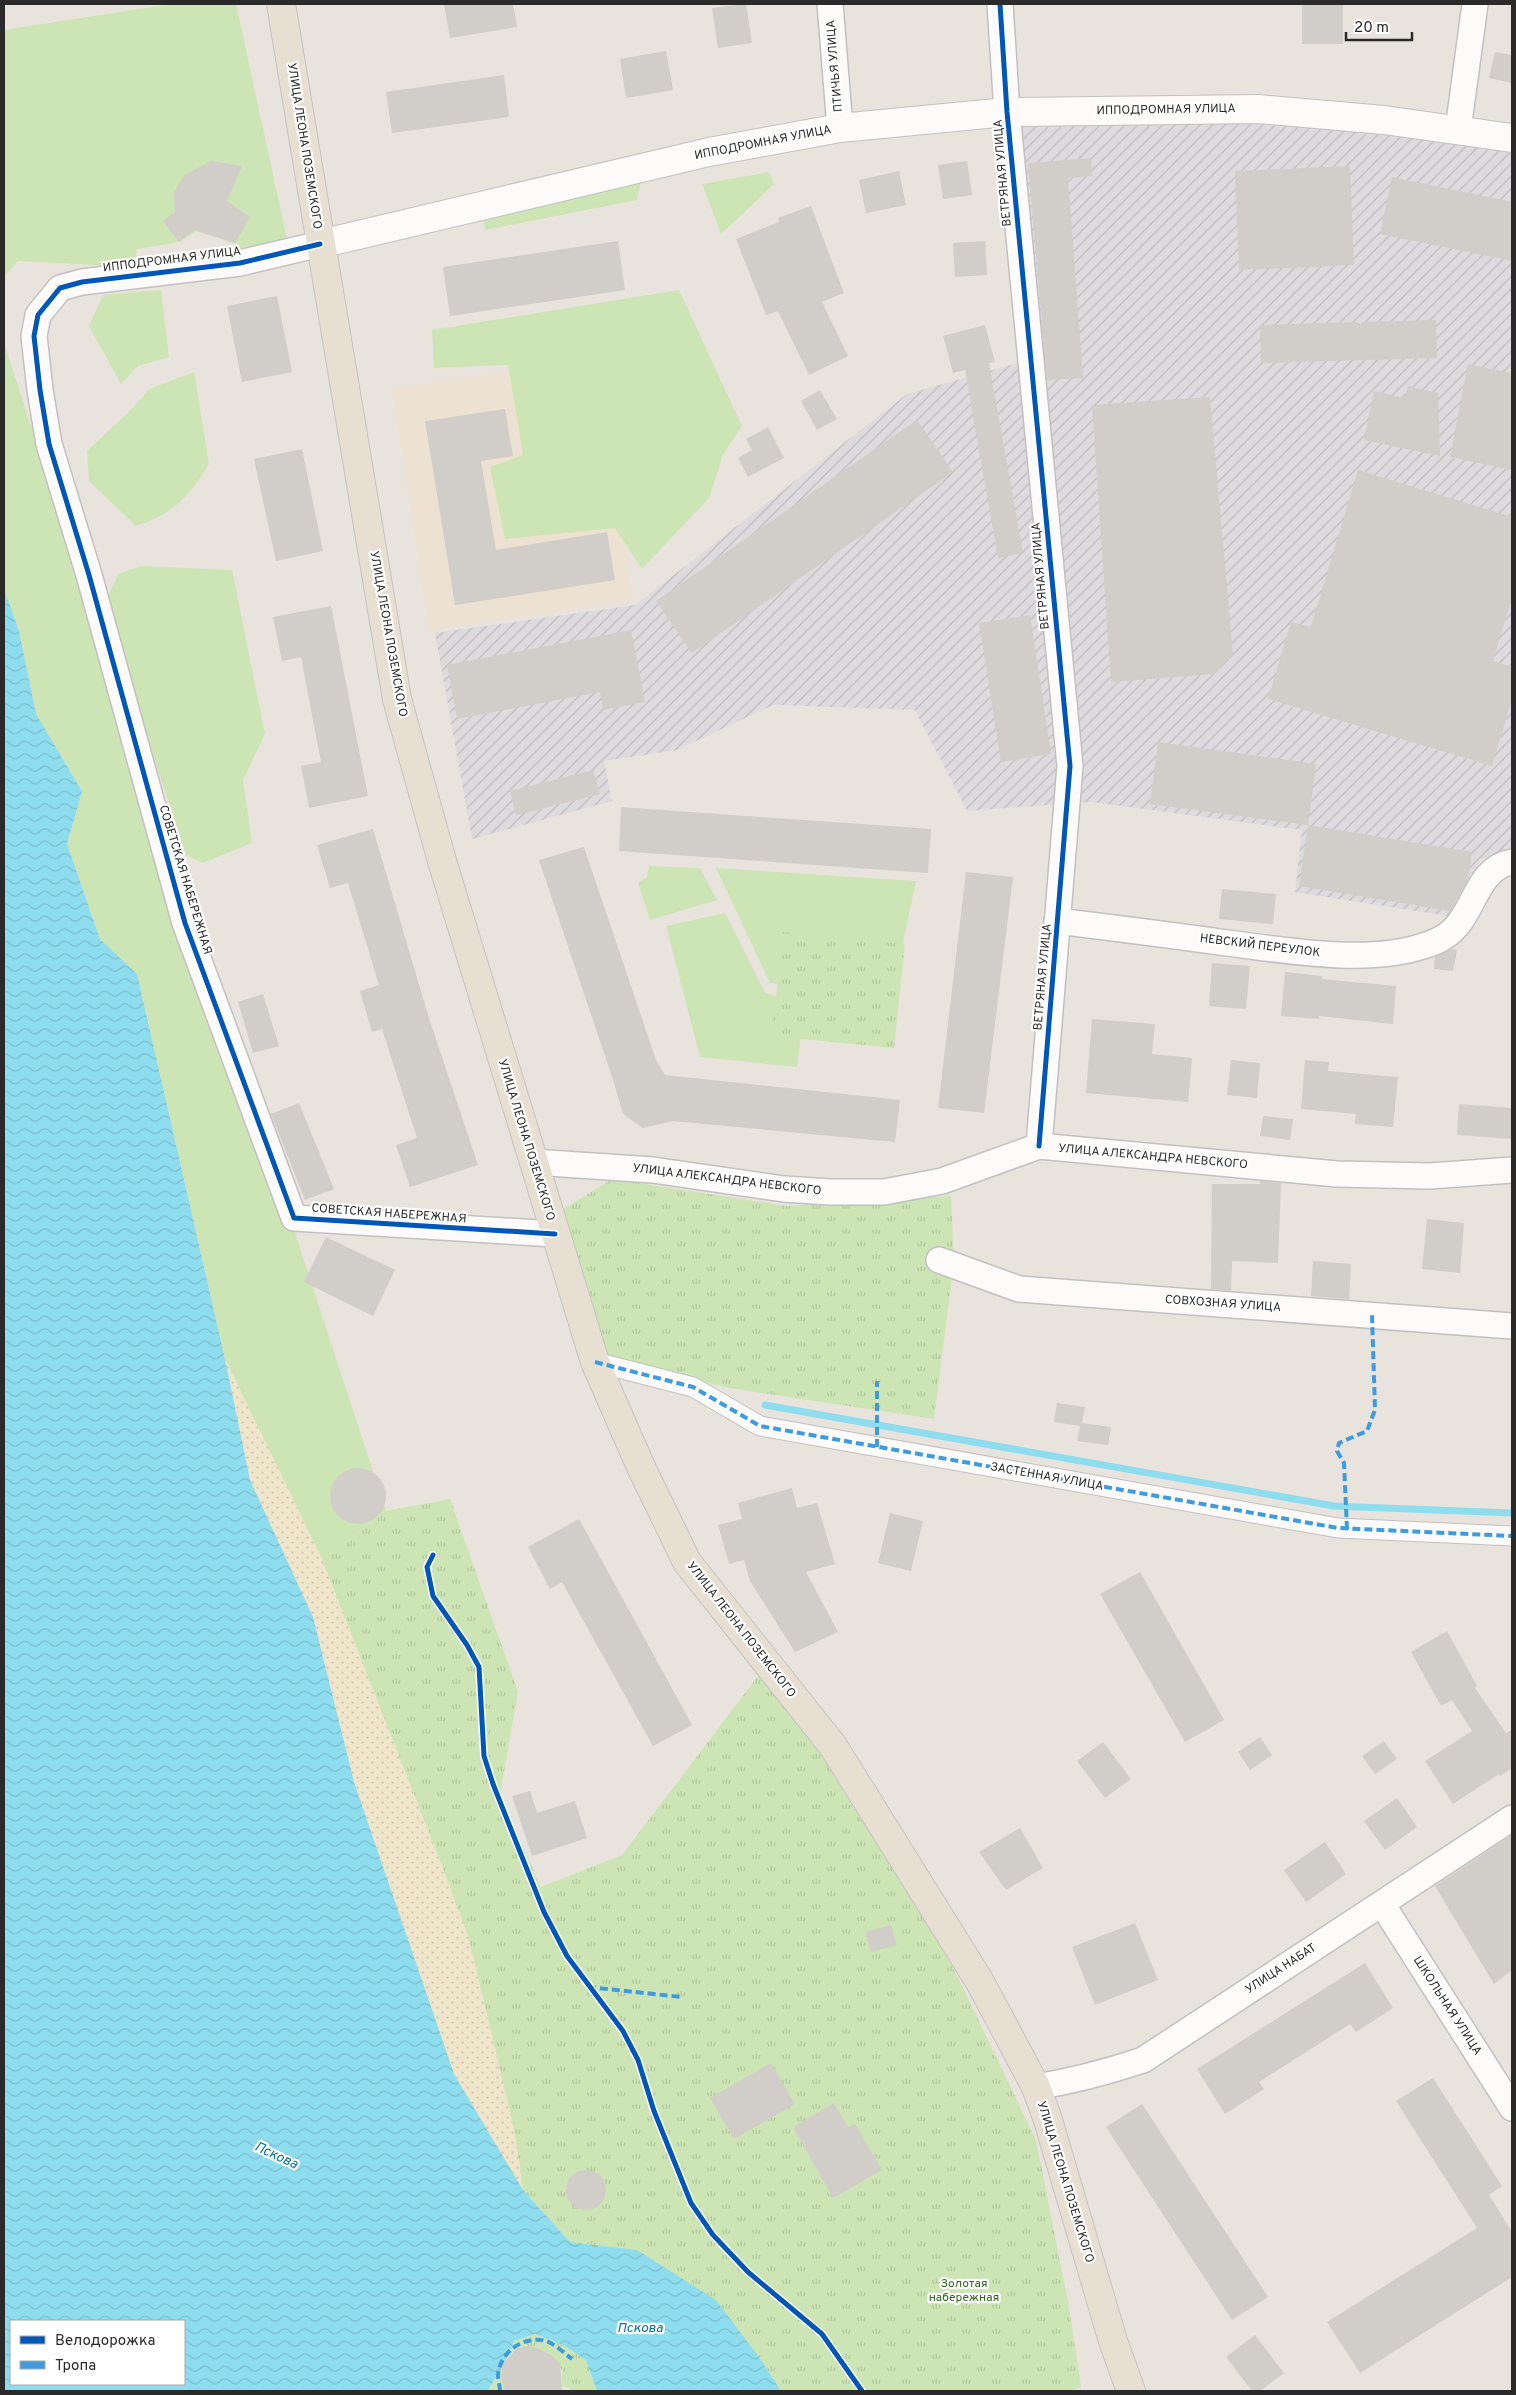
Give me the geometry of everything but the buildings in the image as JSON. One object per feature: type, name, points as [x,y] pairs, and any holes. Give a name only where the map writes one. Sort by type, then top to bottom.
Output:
[{"type":"main road","name":"УЛИЦА ЛЕОНА ПОЗЕМСКОГО","points":[[281,4],[397,699],[442,861],[532,1162],[595,1362],[637,1458],[687,1562],[833,1746],[980,1982],[1036,2087],[1048,2120],[1113,2341],[1131,2391]]},
{"type":"main road","name":"ИППОДРОМНАЯ УЛИЦА","points":[[320,244],[709,152],[840,128],[1007,112],[1258,109],[1379,119],[1512,138]]},
{"type":"street","name":"ПТИЧЬЯ УЛИЦА","points":[[830,4],[840,128]]},
{"type":"street","name":"ВЕТРЯНАЯ УЛИЦА","points":[[1000,4],[1007,112],[1070,766],[1039,1146]]},
{"type":"street","points":[[1458,130],[1475,4]]},
{"type":"street","name":"ИППОДРОМНАЯ УЛИЦА","points":[[38,315],[60,288],[82,282],[240,262],[320,244]]},
{"type":"street","name":"СОВЕТСКАЯ НАБЕРЕЖНАЯ","points":[[38,315],[34,336],[40,390],[50,444],[89,575],[185,923],[294,1218],[555,1234]]},
{"type":"street","name":"НЕВСКИЙ ПЕРЕУЛОК","points":[[1057,920],[1309,953],[1381,954],[1421,947],[1445,937],[1463,917],[1489,871],[1503,863],[1512,862]]},
{"type":"street","name":"УЛИЦА АЛЕКСАНДРА НЕВСКОГО","points":[[532,1162],[653,1170],[784,1190],[884,1192],[942,1181],[1039,1146],[1337,1174],[1430,1176],[1512,1170]]},
{"type":"street","name":"СОВХОЗНАЯ УЛИЦА","points":[[939,1260],[1019,1289],[1512,1326]]},
{"type":"street","name":"ЗАСТЕННАЯ УЛИЦА","points":[[595,1362],[693,1387],[760,1426],[1338,1528],[1512,1536]]},
{"type":"street","name":"УЛИЦА НАБАТ","points":[[1036,2087],[1097,2075],[1143,2060],[1512,1818]]},
{"type":"street","name":"ШКОЛЬНАЯ УЛИЦА","points":[[1382,1904],[1512,2108]]},
{"type":"shaded area","points":[[1261,122],[1392,130],[1512,153],[1512,857],[1480,859],[1467,919],[1295,892],[1302,830],[1091,802],[967,811],[915,710],[773,705],[677,750],[604,761],[612,801],[472,839],[435,633],[635,605],[907,394],[1038,357],[1016,127]]},
{"type":"shaded area","points":[[596,358],[633,600],[429,630],[392,389]]},
{"type":"green space","points":[[171,4],[236,4],[288,244],[251,254],[239,249],[234,243],[197,231],[179,242],[137,249],[133,267],[18,261],[4,277],[4,30]]},
{"type":"green space","points":[[769,172],[774,184],[721,234],[702,184]]},
{"type":"green space","points":[[641,182],[637,200],[485,230],[484,218]]},
{"type":"green space","points":[[161,290],[169,357],[138,366],[121,384],[89,326],[103,295]]},
{"type":"green space","points":[[679,290],[742,426],[723,455],[709,498],[642,569],[615,528],[505,539],[490,467],[523,455],[508,365],[434,368],[432,330]]},
{"type":"green space","points":[[4,343],[386,1511],[322,1559],[225,1359],[137,974],[100,939],[67,844],[82,790],[36,715],[19,631],[4,589]]},
{"type":"green space","points":[[194,372],[209,464],[194,486],[179,503],[160,516],[136,526],[89,481],[87,451],[131,410],[149,389]]},
{"type":"green space","points":[[141,566],[232,570],[265,734],[243,780],[252,843],[203,863],[186,855],[104,605],[118,574]]},
{"type":"green space","points":[[649,866],[700,868],[717,900],[650,920],[638,883],[647,877]]},
{"type":"green space","points":[[716,868],[916,881],[890,1002],[770,983]]},
{"type":"green space","points":[[725,913],[765,993],[805,1004],[797,1067],[700,1057],[666,926]]},
{"type":"green space","points":[[783,932],[905,944],[894,1048],[772,1036]]},
{"type":"green space","points":[[612,1179],[787,1206],[951,1196],[954,1262],[934,1419],[729,1388],[601,1355],[559,1212]]},
{"type":"green space","name":"Золотая набережная","points":[[450,1499],[518,1692],[500,1794],[541,1887],[622,1855],[761,1672],[831,1762],[930,1919],[1036,2140],[1069,2307],[1081,2387],[1071,2391],[781,2391],[761,2360],[637,2250],[570,2242],[523,2190],[515,2133],[469,1939],[322,1559],[386,1511]]},
{"type":"green space","points":[[535,2334],[563,2345],[586,2360],[597,2391],[569,2391],[569,2388],[561,2386],[562,2370],[553,2356],[538,2348],[528,2346],[517,2348],[508,2356],[514,2341]]},
{"type":"green space","points":[[502,2365],[501,2376],[507,2391],[489,2391]]},
{"type":"sand","points":[[225,1359],[322,1559],[469,1939],[515,2133],[523,2190],[454,2074],[354,1782],[313,1617],[250,1480]]},
{"type":"water","name":"Пскова","points":[[4,589],[19,631],[36,714],[82,791],[67,844],[100,939],[137,974],[225,1359],[250,1480],[313,1617],[354,1782],[454,2074],[523,2190],[570,2242],[637,2250],[716,2300],[761,2360],[781,2391],[597,2391],[586,2360],[563,2345],[535,2334],[514,2341],[508,2356],[488,2391],[4,2391]]},
{"type":"waterway","points":[[765,1405],[1334,1506],[1512,1513]]},
{"type":"marked path","points":[[1347,1529],[1344,1463],[1337,1451],[1339,1443],[1367,1431],[1375,1410],[1372,1315]]},
{"type":"marked path","points":[[595,1362],[693,1387],[760,1426],[1338,1528],[1512,1536]]},
{"type":"marked path","points":[[877,1381],[877,1447]]},
{"type":"marked path","points":[[588,1987],[682,1997]]},
{"type":"marked path","points":[[500,2391],[499,2367],[508,2353],[521,2343],[538,2340],[546,2341],[556,2346],[572,2359]]},
{"type":"cycle path","points":[[1000,4],[1007,112],[1070,766],[1039,1146]]},
{"type":"cycle path","points":[[320,244],[240,263],[82,282],[60,288],[38,315],[34,336],[49,444],[89,575],[185,923],[294,1218],[555,1234]]},
{"type":"cycle path","points":[[433,1555],[427,1567],[433,1596],[467,1645],[479,1667],[484,1756],[493,1784],[544,1912],[567,1956],[623,2031],[638,2060],[654,2111],[691,2203],[713,2235],[748,2272],[822,2334],[862,2391]]}]
